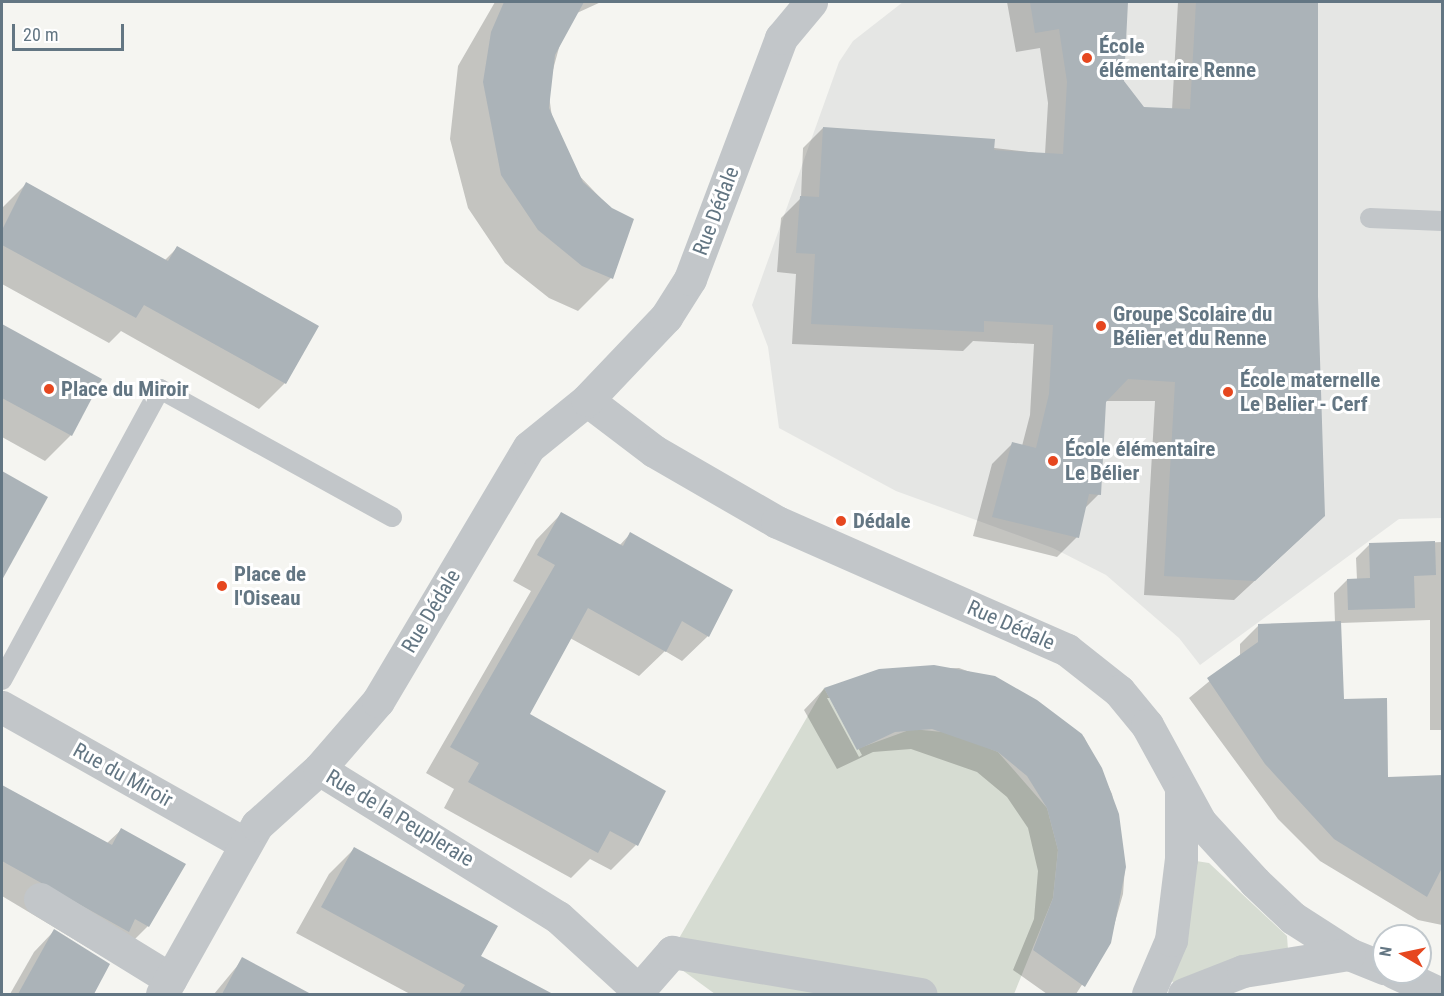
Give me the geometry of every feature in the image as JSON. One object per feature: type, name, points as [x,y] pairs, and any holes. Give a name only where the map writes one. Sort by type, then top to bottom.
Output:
[{"type":"street","name":"Rue Dédale","points":[[319,769],[378,701],[530,447],[587,400],[666,317],[690,279],[781,38],[811,2]]},
{"type":"street","name":"Rue Dédale","points":[[587,400],[654,451],[777,522],[1067,650],[1119,691],[1147,725],[1180,791],[1200,822],[1255,882],[1293,918],[1349,954],[1372,963]]},
{"type":"street","name":"Rue du Miroir","points":[[2,707],[245,844]]},
{"type":"street","name":"Rue de la Peupleraie","points":[[166,987],[257,825],[319,769],[558,917],[640,993]]},
{"type":"street","points":[[1148,994],[1171,940],[1180,860],[1180,791]]},
{"type":"street","points":[[40,899],[166,987]]},
{"type":"street","points":[[640,993],[672,952],[920,994]]},
{"type":"street","name":"Rue Dédale","points":[[1184,994],[1217,978],[1275,964],[1349,954]]},
{"type":"street","points":[[1420,984],[1441,994]]},
{"type":"lane","points":[[1370,218],[1443,221]]},
{"type":"lane","points":[[2,680],[160,389],[392,517]]},
{"type":"shaded area","name":"Groupe Scolaire du Bélier et du Renne","points":[[903,2],[1442,2],[1442,518],[1399,519],[1200,665],[1179,638],[1106,575],[1053,548],[896,491],[779,428],[768,347],[752,305],[839,62],[853,41]]},
{"type":"shaded area","points":[[824,688],[857,749],[912,729],[952,733],[998,752],[1047,808],[1058,850],[1053,898],[1014,994],[715,994],[667,959]]},
{"type":"shaded area","points":[[1196,861],[1209,863],[1287,936],[1288,950],[1174,983],[1169,979]]},
{"type":"building","points":[[504,2],[584,2],[555,55],[549,108],[583,182],[612,208],[634,219],[613,279],[582,266],[538,230],[501,175],[483,82],[491,32]]},
{"type":"building","points":[[1030,2],[1128,2],[1124,81],[1144,107],[1190,109],[1196,2],[1318,2],[1318,296],[1325,516],[1255,581],[1164,576],[1175,382],[1128,379],[1106,402],[1101,495],[1089,494],[1079,538],[992,517],[1012,442],[1036,448],[1049,394],[1053,325],[984,321],[984,332],[811,324],[815,254],[796,253],[800,196],[819,197],[823,127],[995,139],[994,150],[1063,154],[1067,82],[1059,29],[1035,33]]},
{"type":"building","points":[[26,182],[168,261],[177,246],[319,326],[286,384],[144,305],[136,318],[2,245],[2,230]]},
{"type":"building","name":"Place du Miroir","points":[[2,324],[102,379],[72,436],[2,398]]},
{"type":"building","points":[[2,471],[48,497],[2,580]]},
{"type":"building","points":[[561,512],[623,546],[630,532],[733,590],[709,637],[682,621],[666,652],[588,608],[530,714],[666,791],[638,846],[610,831],[598,853],[468,782],[479,763],[450,747],[555,565],[537,555]]},
{"type":"building","points":[[1435,541],[1436,575],[1414,576],[1415,608],[1348,610],[1347,579],[1370,578],[1369,543]]},
{"type":"building","points":[[1341,621],[1344,699],[1387,698],[1388,777],[1443,775],[1443,866],[1427,897],[1334,839],[1265,764],[1207,678],[1258,642],[1258,624]]},
{"type":"building","points":[[934,665],[995,676],[1037,700],[1082,734],[1102,768],[1119,814],[1126,867],[1111,943],[1085,987],[1033,950],[1053,898],[1058,850],[1047,808],[1027,776],[998,752],[932,729],[895,732],[857,750],[824,688],[879,669]]},
{"type":"building","points":[[2,785],[112,845],[121,828],[186,864],[149,927],[135,919],[129,932],[2,861]]},
{"type":"building","points":[[354,847],[498,926],[481,956],[553,994],[459,994],[465,985],[321,907]]},
{"type":"building","points":[[54,929],[110,964],[94,994],[18,994]]},
{"type":"building","points":[[242,957],[311,994],[222,994]]},
{"type":"place","name":"École élémentaire Renne","points":[[1087,58]]},
{"type":"place","name":"Groupe Scolaire du Bélier et du Renne","points":[[1101,326]]},
{"type":"place","name":"Place du Miroir","points":[[49,389]]},
{"type":"place","name":"École maternelle Le Belier - Cerf","points":[[1228,392]]},
{"type":"place","name":"École élémentaire Le Bélier","points":[[1053,461]]},
{"type":"place","name":"Dédale","points":[[841,521]]},
{"type":"place","name":"Place de l'Oiseau","points":[[222,586]]}]
